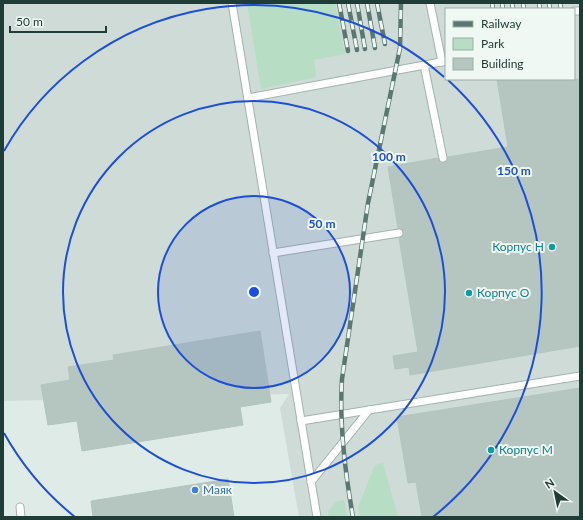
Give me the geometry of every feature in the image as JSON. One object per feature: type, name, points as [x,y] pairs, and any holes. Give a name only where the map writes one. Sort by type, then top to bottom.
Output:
[{"type":"lane","points":[[232,3],[316,517]]},
{"type":"lane","points":[[248,98],[444,62],[430,3]]},
{"type":"lane","points":[[424,65],[443,158]]},
{"type":"lane","points":[[273,253],[398,233]]},
{"type":"lane","points":[[301,421],[580,376]]},
{"type":"lane","points":[[311,482],[369,410]]},
{"type":"lane","points":[[20,507],[21,517]]},
{"type":"shaded area","points":[[3,3],[580,3],[580,517],[299,517],[280,408],[289,394],[3,401]]},
{"type":"green space","points":[[247,3],[335,3],[345,54],[314,60],[316,77],[261,89]]},
{"type":"green space","points":[[383,463],[398,517],[360,517],[358,508],[375,465]]},
{"type":"green space","points":[[344,500],[347,517],[329,517],[328,512],[336,502]]},
{"type":"building","name":"Корпус О","points":[[580,79],[580,346],[410,375],[409,367],[395,369],[393,356],[418,352],[399,238],[402,237],[404,232],[398,228],[388,167],[438,158],[440,162],[444,163],[447,161],[448,157],[508,147],[497,80]]},
{"type":"building","points":[[260,331],[271,402],[240,407],[243,425],[82,451],[77,421],[48,425],[41,385],[70,380],[68,367],[114,360],[113,355]]},
{"type":"building","name":"Корпус М","points":[[580,388],[580,517],[422,517],[416,482],[408,483],[397,417]]},
{"type":"building","name":"Маяк","points":[[228,479],[234,517],[93,517],[91,501]]},
{"type":"railway","points":[[339,3],[348,51]]},
{"type":"railway","points":[[348,3],[357,50]]},
{"type":"railway","points":[[357,3],[365,49]]},
{"type":"railway","points":[[367,3],[375,48]]},
{"type":"railway","points":[[377,3],[385,44]]},
{"type":"railway","points":[[353,517],[343,448],[341,414],[342,379],[368,203],[400,48],[401,3]]},
{"type":"railway","points":[[492,3],[493,8]]},
{"type":"railway","points":[[502,3],[503,8]]},
{"type":"railway","points":[[512,3],[513,8]]},
{"type":"railway","points":[[523,3],[524,8]]},
{"type":"railway","points":[[539,3],[540,8]]},
{"type":"railway","points":[[549,3],[550,8]]},
{"type":"railway","points":[[560,3],[561,8]]},
{"type":"place","name":"Корпус Н","points":[[552,247]]},
{"type":"place","name":"Корпус О","points":[[469,293]]},
{"type":"place","name":"Корпус М","points":[[491,450]]},
{"type":"place","name":"Маяк","points":[[195,490]]}]
